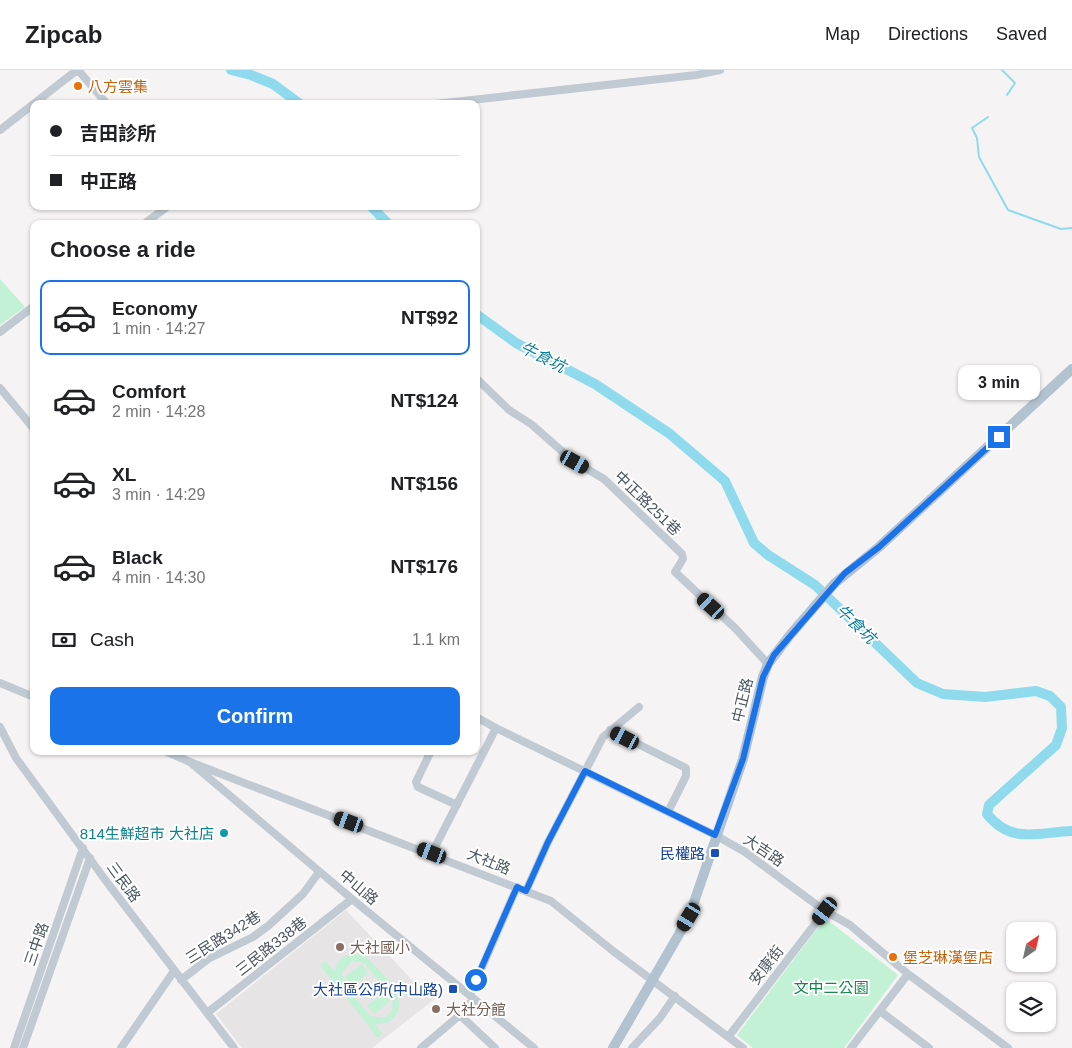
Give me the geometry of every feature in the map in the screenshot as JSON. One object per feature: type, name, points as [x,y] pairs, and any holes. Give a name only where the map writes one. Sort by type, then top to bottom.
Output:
[{"type":"main road","name":"中正路","points":[[613,1048],[650,980],[689,917],[715,835],[743,759],[763,677],[768,664],[790,635],[845,573],[886,541],[1072,369]]},
{"type":"street","points":[[39,100],[78,70],[104,100]]},
{"type":"street","points":[[471,100],[696,75],[720,70]]},
{"type":"street","points":[[0,130],[30,107]]},
{"type":"street","points":[[149,220],[163,210]]},
{"type":"street","points":[[0,332],[30,309]]},
{"type":"street","name":"中正路251巷","points":[[480,382],[509,410],[531,424],[572,460],[604,479],[682,554],[683,559],[674,572],[736,628],[768,664]]},
{"type":"street","points":[[0,388],[30,424]]},
{"type":"street","points":[[0,683],[30,695]]},
{"type":"street","points":[[526,891],[548,842],[603,737],[640,707]]},
{"type":"street","name":"大吉路","points":[[480,719],[715,835],[745,852],[825,911],[868,938],[908,974],[1008,1048]]},
{"type":"street","name":"三民路","points":[[0,727],[16,758],[174,971],[234,1048]]},
{"type":"street","points":[[432,853],[496,728]]},
{"type":"street","points":[[610,730],[686,768],[686,776],[668,812]]},
{"type":"street","name":"中山路","points":[[174,755],[190,762],[352,900],[534,1048]]},
{"type":"street","points":[[429,755],[416,782],[418,787],[457,805]]},
{"type":"street","name":"大社路","points":[[190,762],[432,853],[551,901],[650,980],[675,996],[743,1048]]},
{"type":"street","name":"三中路","points":[[14,1048],[83,848]]},
{"type":"street","points":[[23,1048],[90,858]]},
{"type":"street","name":"三民路342巷","points":[[181,980],[208,959],[253,937],[268,926],[303,894],[319,872]]},
{"type":"street","points":[[422,1048],[460,1015],[472,997],[517,887]]},
{"type":"street","name":"三民路338巷","points":[[207,1013],[352,900]]},
{"type":"street","name":"安康街","points":[[729,1036],[825,911]]},
{"type":"street","points":[[121,1048],[174,971]]},
{"type":"street","points":[[851,1048],[908,974]]},
{"type":"street","points":[[632,1048],[660,1018],[675,996]]},
{"type":"street","points":[[880,1011],[928,1048]]},
{"type":"street","points":[[460,1015],[495,1048]]},
{"type":"shaded area","name":"大社國小","points":[[346,910],[416,984],[436,998],[372,1048],[242,1048],[216,1014]]},
{"type":"green space","points":[[0,279],[25,307],[0,325]]},
{"type":"green space","name":"文中二公園","points":[[825,918],[898,975],[844,1048],[753,1048],[737,1035]]},
{"type":"green space","points":[[351,955],[365,955],[390,982],[398,999],[399,1007],[394,1018],[382,1024],[375,1024],[383,1034],[378,1038],[320,965],[325,961],[335,971],[341,959]],"holes":[[[352,961],[364,963],[393,998],[392,1010],[385,1018],[370,1016],[344,984],[342,973]]]},
{"type":"green space","points":[[362,964],[368,973],[352,986],[345,977]]},
{"type":"green space","points":[[384,992],[390,1001],[374,1014],[367,1006]]},
{"type":"waterway","name":"牛食坑","points":[[231,70],[251,75],[273,84],[295,100]]},
{"type":"waterway","points":[[1002,70],[1015,83],[1007,95]]},
{"type":"waterway","points":[[988,117],[972,128],[977,138],[979,157],[1008,210],[1061,229],[1072,228]]},
{"type":"waterway","name":"牛食坑","points":[[375,210],[384,220]]},
{"type":"waterway","name":"牛食坑","points":[[480,317],[516,343],[595,384],[670,434],[725,481],[754,543],[768,555],[815,585],[917,683],[943,694],[985,697],[1036,691],[1050,696],[1061,707],[1062,728],[1056,745],[989,805],[987,814],[996,824],[1016,833],[1037,834],[1072,831]]},
{"type":"place","name":"八方雲集","points":[[78,86]]},
{"type":"place","name":"814生鮮超市 大社店","points":[[224,833]]},
{"type":"place","name":"民權路","points":[[715,853]]},
{"type":"place","name":"大社國小","points":[[340,947]]},
{"type":"place","name":"堡芝琳漢堡店","points":[[893,957]]},
{"type":"place","name":"大社區公所(中山路)","points":[[453,989]]},
{"type":"place","name":"大社分館","points":[[436,1009]]},
{"type":"route","points":[[476,980],[517,887],[526,891],[548,842],[585,771],[715,835],[743,759],[763,677],[774,655],[845,573],[879,547],[999,437]]}]
